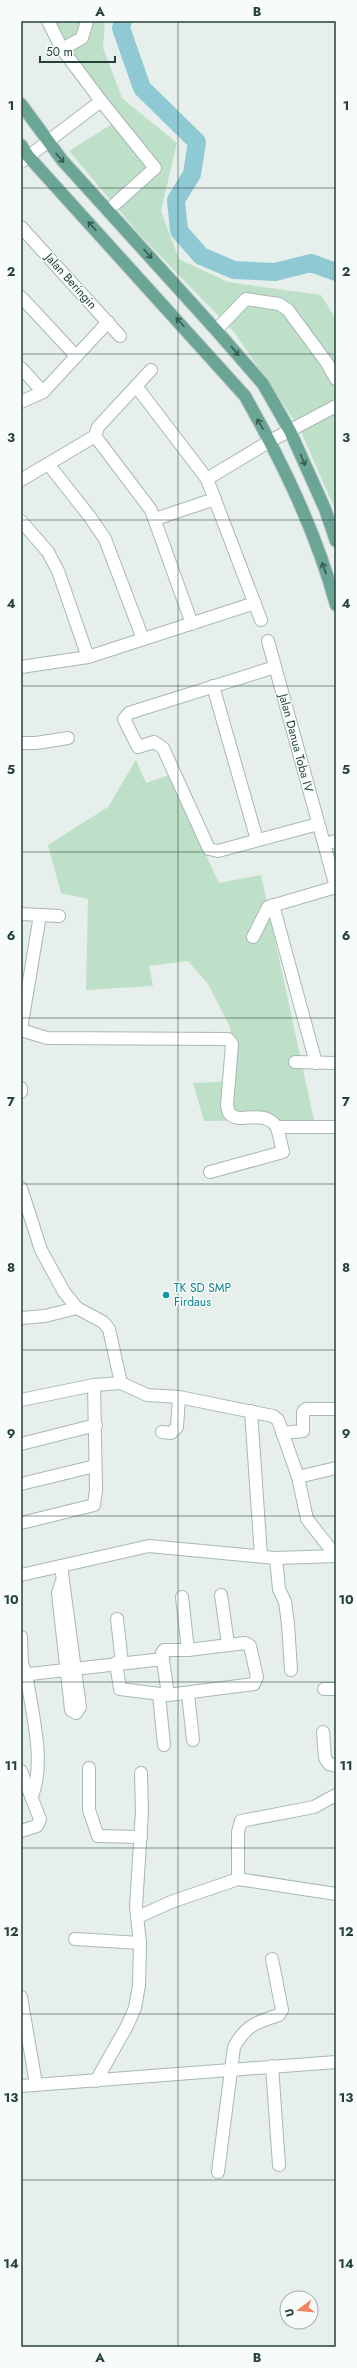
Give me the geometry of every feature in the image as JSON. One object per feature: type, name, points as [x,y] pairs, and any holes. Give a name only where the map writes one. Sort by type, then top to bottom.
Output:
[{"type":"main road","points":[[21,104],[34,151],[280,436],[325,509],[336,541]]},
{"type":"main road","points":[[21,145],[34,151],[216,330],[263,384],[336,605]]},
{"type":"street","points":[[48,21],[62,49],[101,101],[155,168],[115,204]]},
{"type":"street","points":[[62,49],[82,38],[87,21]]},
{"type":"street","points":[[34,151],[101,101]]},
{"type":"street","name":"Jalan Beringin","points":[[21,227],[120,336]]},
{"type":"street","points":[[21,297],[76,356]]},
{"type":"street","points":[[216,330],[246,299],[279,304],[293,314],[336,379]]},
{"type":"street","points":[[21,402],[43,392],[108,322]]},
{"type":"street","points":[[21,368],[43,392]]},
{"type":"street","points":[[21,480],[49,465],[95,436],[98,428],[151,370]]},
{"type":"street","points":[[136,386],[207,480],[261,620]]},
{"type":"street","points":[[207,480],[280,436],[336,406]]},
{"type":"street","points":[[95,436],[99,444],[143,498],[155,519],[192,624]]},
{"type":"street","points":[[49,465],[90,516],[105,539],[143,640]]},
{"type":"street","points":[[155,519],[215,499]]},
{"type":"street","points":[[21,521],[48,552],[58,571],[88,658]]},
{"type":"street","points":[[21,667],[88,658],[255,603]]},
{"type":"street","name":"Jalan Danua Toba IV","points":[[268,641],[336,887]]},
{"type":"street","points":[[275,667],[129,713],[124,719],[138,747],[154,742],[163,748],[207,847],[212,850],[318,824]]},
{"type":"street","points":[[213,686],[257,840]]},
{"type":"street","points":[[21,743],[36,743],[68,738]]},
{"type":"street","points":[[324,844],[336,841]]},
{"type":"street","points":[[253,937],[268,907],[336,887]]},
{"type":"street","points":[[274,905],[316,1063]]},
{"type":"street","points":[[21,914],[59,916]]},
{"type":"street","points":[[40,915],[21,1030],[47,1038],[228,1039],[232,1044],[227,1105],[229,1113],[235,1117],[265,1117],[272,1121],[277,1127],[283,1152],[210,1172]]},
{"type":"street","points":[[294,1062],[336,1063]]},
{"type":"street","points":[[21,1092],[22,1088]]},
{"type":"street","points":[[277,1127],[336,1126]]},
{"type":"street","points":[[21,1188],[47,1263],[64,1292],[77,1308],[103,1322],[109,1329],[121,1383]]},
{"type":"street","points":[[21,1318],[45,1316],[77,1308]]},
{"type":"street","points":[[21,1400],[94,1385],[121,1383],[141,1393],[179,1397],[273,1416],[278,1420],[298,1477],[307,1519],[336,1556]]},
{"type":"street","points":[[21,1523],[93,1506],[96,1490],[96,1425],[94,1385]]},
{"type":"street","points":[[162,1432],[171,1433],[177,1428],[179,1397]]},
{"type":"street","points":[[282,1433],[303,1431],[303,1412],[306,1409],[336,1409]]},
{"type":"street","points":[[251,1411],[260,1556]]},
{"type":"street","points":[[21,1444],[96,1425]]},
{"type":"street","points":[[21,1484],[95,1466]]},
{"type":"street","points":[[298,1477],[336,1468]]},
{"type":"street","points":[[21,1575],[149,1546],[276,1558],[336,1556]]},
{"type":"street","points":[[276,1558],[279,1589],[285,1602],[288,1624],[291,1670]]},
{"type":"street","points":[[61,1566],[62,1580],[66,1592],[71,1668]]},
{"type":"street","points":[[221,1595],[228,1644]]},
{"type":"street","points":[[182,1597],[188,1650]]},
{"type":"street","points":[[117,1619],[119,1688],[163,1694],[188,1694],[250,1686],[257,1682],[250,1646],[245,1643],[228,1644],[188,1650],[165,1649],[162,1652],[163,1659],[163,1694],[164,1745]]},
{"type":"street","points":[[21,1637],[27,1722],[38,1780],[32,1796]]},
{"type":"street","points":[[22,1668],[71,1668],[163,1659]]},
{"type":"street","points":[[188,1694],[193,1740]]},
{"type":"street","points":[[323,1732],[326,1758],[329,1764],[336,1766]]},
{"type":"street","points":[[89,1768],[89,1810],[98,1836],[141,1837]]},
{"type":"street","points":[[21,1771],[32,1796],[40,1822],[37,1826],[21,1831]]},
{"type":"street","points":[[96,2081],[135,2008],[139,1985],[140,1943],[137,1898],[141,1837],[141,1773]]},
{"type":"street","points":[[238,1879],[238,1832],[241,1821],[314,1807],[336,1795]]},
{"type":"street","points":[[138,1917],[171,1902],[238,1879],[336,1894]]},
{"type":"street","points":[[75,1939],[140,1943]]},
{"type":"street","points":[[218,2172],[234,2047],[244,2031],[259,2021],[279,2015],[282,2012],[272,1958]]},
{"type":"street","points":[[21,1997],[36,2084]]},
{"type":"street","points":[[21,2086],[336,2062]]},
{"type":"street","points":[[272,2066],[279,2165]]},
{"type":"green space","points":[[50,21],[105,21],[103,48],[122,98],[177,143],[161,211],[179,259],[228,282],[321,295],[336,319],[336,512],[300,429],[234,332],[139,234],[69,151],[115,122]]},
{"type":"green space","points":[[136,760],[146,783],[169,775],[219,883],[261,875],[314,1120],[204,1121],[193,1083],[232,1081],[230,1027],[208,984],[188,961],[149,966],[153,986],[86,990],[88,899],[61,893],[48,845],[108,807]]},
{"type":"waterway","points":[[123,21],[121,28],[142,88],[197,142],[192,174],[176,200],[179,231],[201,256],[234,270],[275,272],[311,263],[336,272]]},
{"type":"place","name":"TK SD SMP Firdaus","points":[[166,1295]]}]
